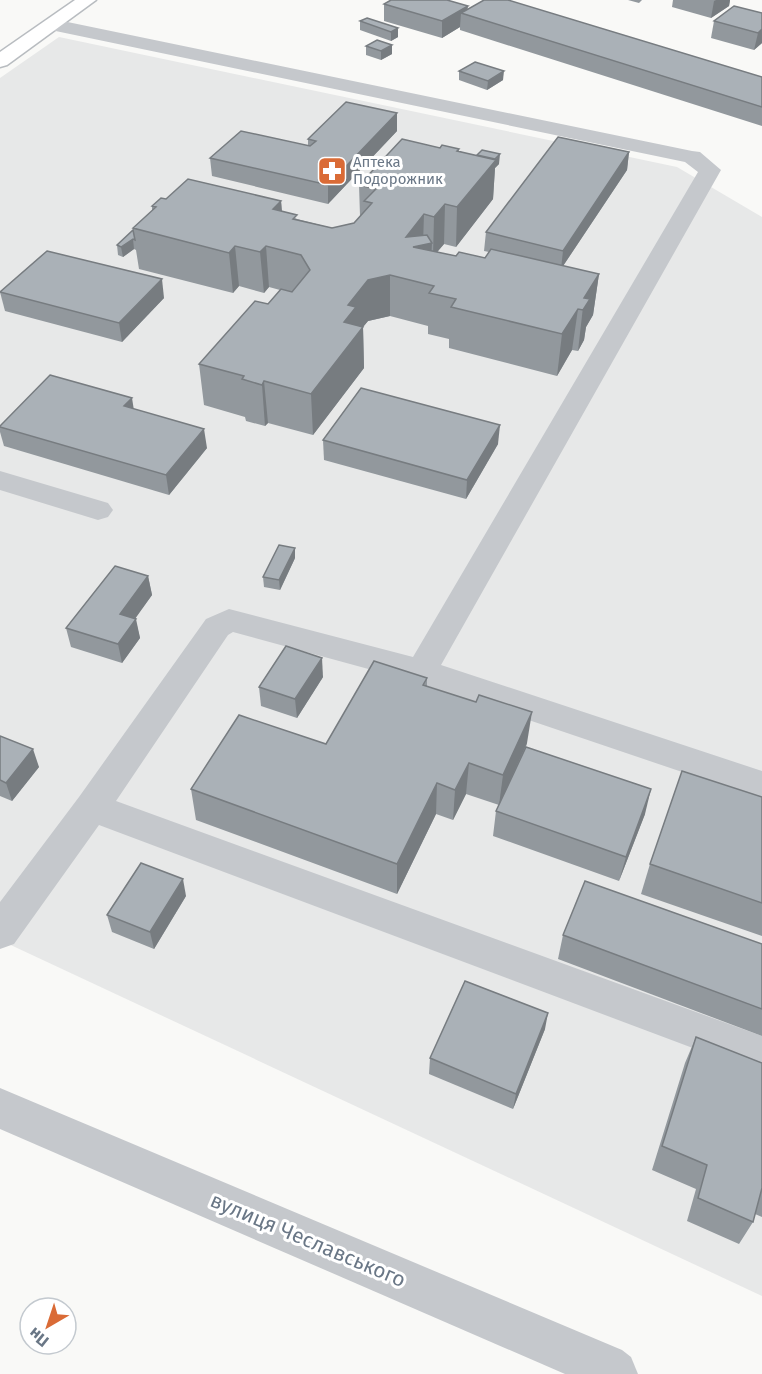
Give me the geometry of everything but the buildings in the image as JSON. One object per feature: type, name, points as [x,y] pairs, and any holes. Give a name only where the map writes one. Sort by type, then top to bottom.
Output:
[{"type":"main road","points":[[0,61],[87,0]]},
{"type":"street","points":[[53,25],[692,157],[710,170],[421,671]]},
{"type":"street","points":[[0,480],[98,510]]},
{"type":"street","points":[[0,932],[92,807],[217,627],[229,620],[421,671],[762,785]]},
{"type":"street","points":[[92,807],[762,1055]]},
{"type":"street","name":"вулиця Чеславського","points":[[0,1108],[594,1363],[614,1374]]},
{"type":"shaded area","points":[[59,37],[677,167],[762,217],[762,1296],[0,940],[0,78]]},
{"type":"place","name":"Аптека Подорожник","points":[[332,171]]}]
